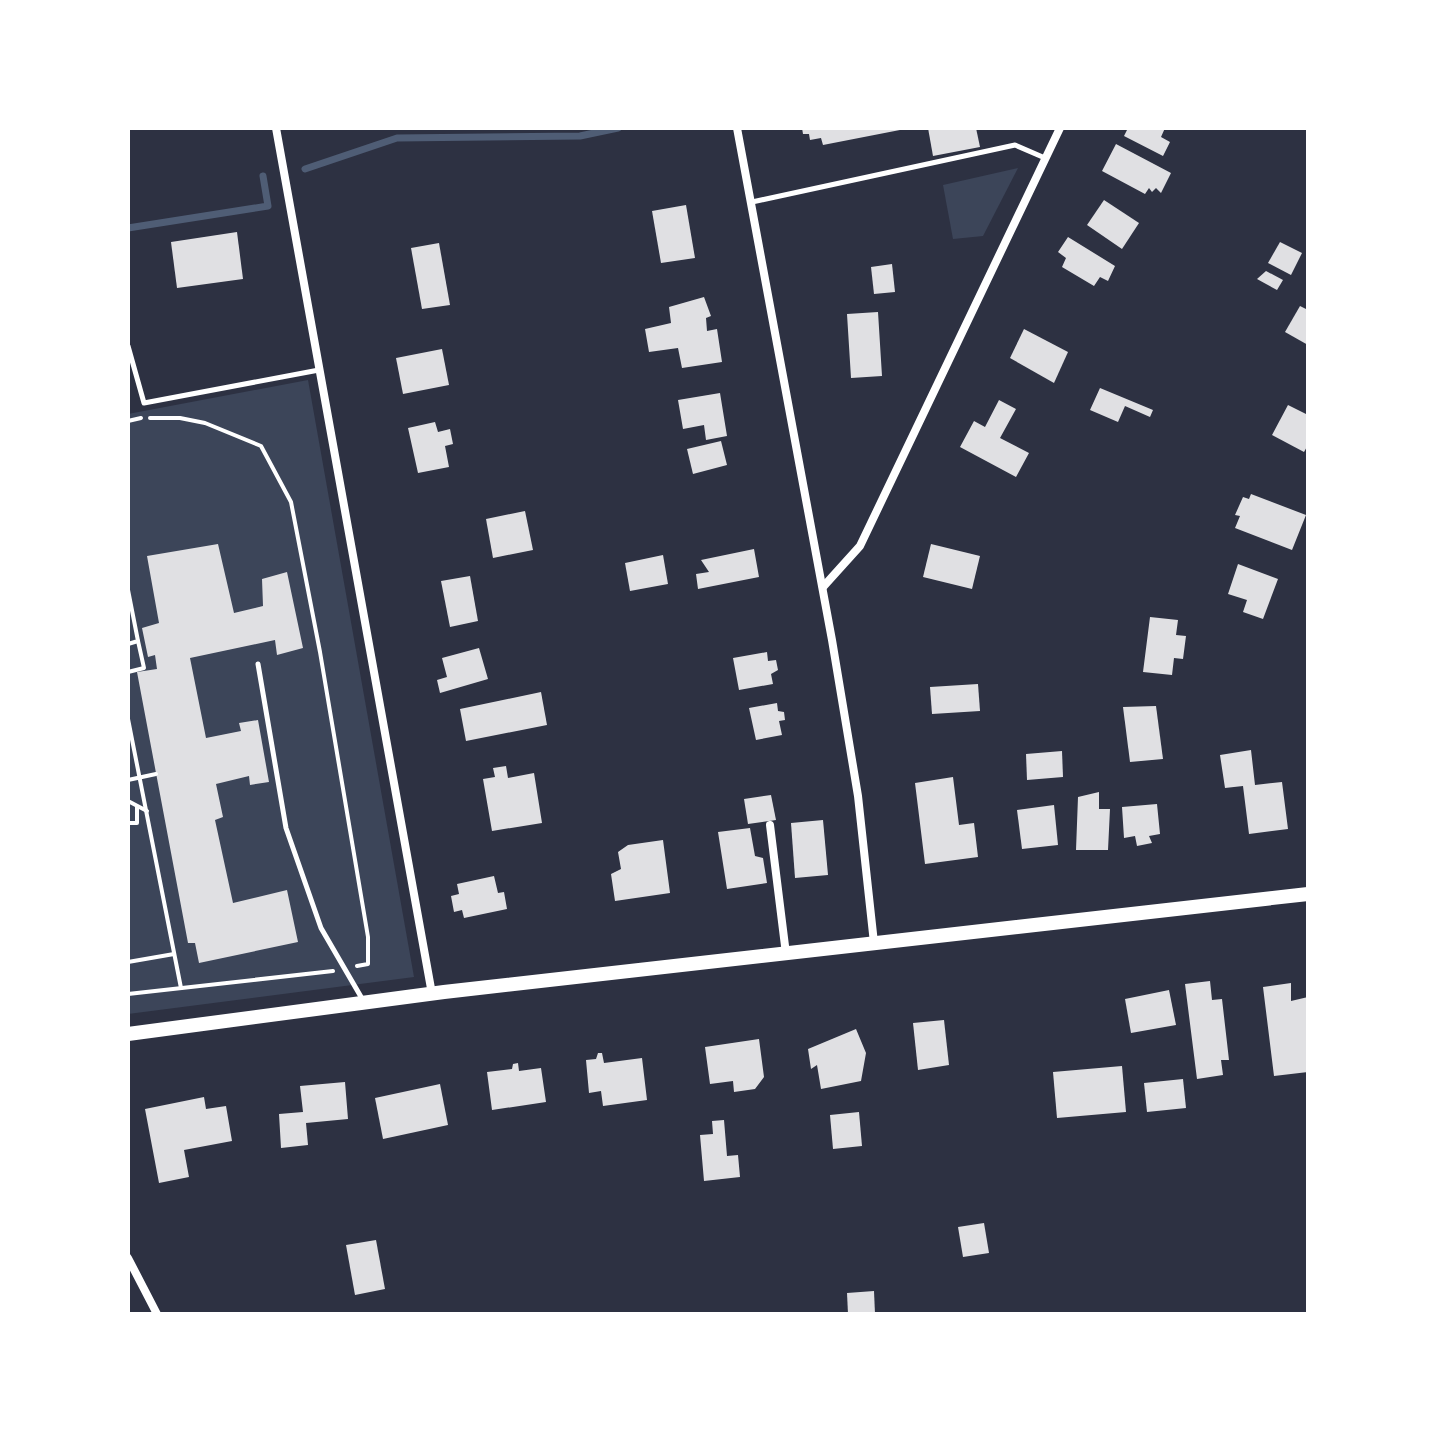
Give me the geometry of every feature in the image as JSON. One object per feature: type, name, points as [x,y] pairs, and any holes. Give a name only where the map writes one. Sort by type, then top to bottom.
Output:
[{"type":"street","points":[[276,128],[432,994]]},
{"type":"street","points":[[737,128],[823,587],[857,793],[874,945]]},
{"type":"street","points":[[823,587],[860,546],[1060,128]]},
{"type":"street","points":[[770,825],[786,954]]},
{"type":"street","points":[[128,1034],[432,994],[1308,894]]},
{"type":"street","points":[[128,1258],[157,1314]]},
{"type":"lane","points":[[751,202],[1015,145],[1045,158]]},
{"type":"lane","points":[[128,346],[144,403],[320,370]]},
{"type":"lane","points":[[258,664],[286,828],[321,928],[365,1003]]},
{"type":"path","points":[[128,421],[143,417],[192,420],[261,446],[291,502],[320,652],[368,937],[368,964],[128,994]]},
{"type":"path","points":[[128,590],[144,668],[128,672]]},
{"type":"path","points":[[128,644],[138,641]]},
{"type":"path","points":[[128,719],[181,988]]},
{"type":"path","points":[[128,757],[135,754]]},
{"type":"path","points":[[128,780],[156,774]]},
{"type":"path","points":[[128,801],[147,811]]},
{"type":"path","points":[[128,823],[137,823],[137,807]]},
{"type":"path","points":[[128,962],[174,954]]},
{"type":"shaded area","points":[[1018,168],[983,236],[953,239],[943,185]]},
{"type":"shaded area","points":[[308,380],[414,977],[128,1014],[128,414]]},
{"type":"building","points":[[802,128],[905,129],[823,145],[821,138],[810,140],[809,134],[803,134]]},
{"type":"building","points":[[928,128],[976,128],[980,147],[933,156]]},
{"type":"building","points":[[1128,128],[1165,128],[1161,137],[1170,142],[1163,156],[1124,136]]},
{"type":"building","points":[[1116,144],[1171,173],[1161,193],[1156,188],[1152,192],[1149,188],[1145,194],[1102,171]]},
{"type":"building","points":[[1104,200],[1139,223],[1122,249],[1087,225]]},
{"type":"building","points":[[686,205],[695,258],[661,263],[652,211]]},
{"type":"building","points":[[237,232],[243,279],[177,288],[171,242]]},
{"type":"building","points":[[1068,237],[1115,266],[1108,281],[1100,277],[1094,286],[1062,267],[1066,258],[1058,252]]},
{"type":"building","points":[[1280,242],[1302,253],[1291,275],[1268,263]]},
{"type":"building","points":[[439,243],[450,305],[422,309],[411,248]]},
{"type":"building","points":[[892,264],[895,292],[874,294],[871,267]]},
{"type":"building","points":[[1266,271],[1283,280],[1277,290],[1257,279]]},
{"type":"building","points":[[704,297],[711,316],[706,318],[707,331],[717,329],[722,362],[682,368],[678,348],[649,352],[645,329],[671,323],[669,307]]},
{"type":"building","points":[[1300,306],[1308,310],[1308,345],[1285,332]]},
{"type":"building","points":[[878,312],[882,376],[851,378],[847,314]]},
{"type":"building","points":[[1024,329],[1068,352],[1054,383],[1010,358]]},
{"type":"building","points":[[442,349],[449,385],[403,394],[396,358]]},
{"type":"building","points":[[1100,388],[1153,410],[1150,417],[1125,406],[1118,422],[1090,410]]},
{"type":"building","points":[[720,393],[727,436],[706,440],[704,425],[683,429],[678,400]]},
{"type":"building","points":[[999,400],[1016,409],[1000,438],[1029,453],[1016,477],[960,447],[974,421],[985,427]]},
{"type":"building","points":[[1288,405],[1308,415],[1308,445],[1304,452],[1272,435]]},
{"type":"building","points":[[435,422],[438,432],[450,429],[453,444],[445,446],[449,467],[418,473],[408,428]]},
{"type":"building","points":[[721,441],[727,465],[693,474],[687,449]]},
{"type":"building","points":[[1251,494],[1306,515],[1292,550],[1235,528],[1240,516],[1235,515],[1243,497],[1249,499]]},
{"type":"building","points":[[525,511],[533,550],[493,558],[486,519]]},
{"type":"building","points":[[218,544],[234,613],[263,606],[262,579],[287,572],[303,648],[277,655],[275,640],[190,658],[206,738],[241,731],[239,723],[258,720],[269,782],[250,785],[249,776],[216,784],[223,817],[215,820],[233,903],[287,890],[298,942],[199,963],[195,943],[188,943],[137,672],[157,669],[155,655],[148,657],[142,628],[159,623],[147,556]]},
{"type":"building","points":[[931,544],[980,556],[972,589],[923,577]]},
{"type":"building","points":[[754,549],[759,577],[698,589],[696,574],[709,572],[701,560]]},
{"type":"building","points":[[663,555],[668,584],[630,591],[625,563]]},
{"type":"building","points":[[1238,564],[1278,579],[1263,619],[1243,612],[1247,600],[1228,594]]},
{"type":"building","points":[[470,576],[478,621],[450,627],[441,581]]},
{"type":"building","points":[[1150,617],[1178,620],[1176,635],[1186,636],[1183,659],[1174,658],[1172,675],[1143,672]]},
{"type":"building","points":[[479,648],[488,679],[440,693],[437,680],[447,677],[442,658]]},
{"type":"building","points":[[767,652],[768,661],[776,660],[778,670],[771,674],[773,684],[739,690],[733,658]]},
{"type":"building","points":[[978,684],[980,711],[932,714],[930,687]]},
{"type":"building","points":[[541,692],[547,725],[466,741],[460,709]]},
{"type":"building","points":[[777,703],[778,711],[784,712],[785,720],[779,721],[782,735],[756,740],[749,708]]},
{"type":"building","points":[[1156,706],[1163,759],[1130,762],[1123,707]]},
{"type":"building","points":[[1251,750],[1255,785],[1282,782],[1288,829],[1249,834],[1243,786],[1225,788],[1220,755]]},
{"type":"building","points":[[1062,751],[1063,777],[1027,780],[1026,754]]},
{"type":"building","points":[[506,766],[508,778],[534,773],[542,823],[492,831],[483,779],[495,777],[493,768]]},
{"type":"building","points":[[953,777],[959,825],[974,823],[978,857],[925,864],[915,783]]},
{"type":"building","points":[[1099,792],[1099,809],[1110,809],[1108,850],[1076,850],[1078,797]]},
{"type":"building","points":[[771,795],[776,820],[748,824],[744,799]]},
{"type":"building","points":[[1157,804],[1160,834],[1149,836],[1152,843],[1137,846],[1135,836],[1124,838],[1122,807]]},
{"type":"building","points":[[1054,805],[1058,845],[1022,849],[1017,810]]},
{"type":"building","points":[[823,820],[828,875],[795,878],[791,823]]},
{"type":"building","points":[[750,828],[755,856],[763,858],[767,883],[727,889],[718,832]]},
{"type":"building","points":[[663,840],[670,893],[615,901],[611,874],[621,869],[618,852],[628,845]]},
{"type":"building","points":[[494,876],[498,893],[504,892],[507,909],[464,918],[462,910],[454,912],[451,896],[459,894],[457,884]]},
{"type":"building","points":[[1210,981],[1212,1000],[1222,999],[1229,1060],[1221,1060],[1223,1075],[1197,1079],[1185,984]]},
{"type":"building","points":[[1291,983],[1291,1001],[1308,997],[1308,1072],[1274,1076],[1263,987]]},
{"type":"building","points":[[1169,990],[1176,1025],[1131,1033],[1125,999]]},
{"type":"building","points":[[944,1020],[949,1065],[918,1070],[913,1023]]},
{"type":"building","points":[[856,1029],[866,1053],[861,1081],[821,1089],[817,1065],[811,1069],[808,1049]]},
{"type":"building","points":[[759,1039],[764,1077],[755,1089],[734,1092],[733,1081],[710,1084],[705,1047]]},
{"type":"building","points":[[598,1053],[602,1053],[604,1063],[642,1058],[647,1100],[603,1106],[601,1091],[589,1093],[586,1060],[596,1059]]},
{"type":"building","points":[[518,1063],[519,1071],[541,1068],[546,1102],[492,1110],[487,1072],[512,1069],[513,1064]]},
{"type":"building","points":[[1122,1066],[1126,1112],[1057,1118],[1053,1072]]},
{"type":"building","points":[[1183,1079],[1186,1108],[1147,1112],[1144,1083]]},
{"type":"building","points":[[345,1082],[348,1119],[306,1123],[308,1145],[281,1148],[279,1114],[303,1112],[300,1086]]},
{"type":"building","points":[[440,1084],[448,1125],[383,1139],[375,1098]]},
{"type":"building","points":[[204,1097],[206,1109],[226,1106],[232,1141],[184,1150],[189,1177],[159,1183],[145,1109]]},
{"type":"building","points":[[859,1112],[862,1146],[833,1149],[830,1115]]},
{"type":"building","points":[[724,1120],[727,1156],[738,1155],[740,1177],[704,1181],[700,1135],[713,1134],[712,1121]]},
{"type":"building","points":[[984,1223],[989,1253],[963,1257],[958,1227]]},
{"type":"building","points":[[376,1240],[385,1289],[355,1295],[346,1245]]},
{"type":"building","points":[[874,1291],[875,1314],[848,1314],[847,1293]]},
{"type":"waterway","points":[[305,169],[397,138],[580,136],[618,128]]},
{"type":"waterway","points":[[128,228],[268,206],[263,176]]}]
